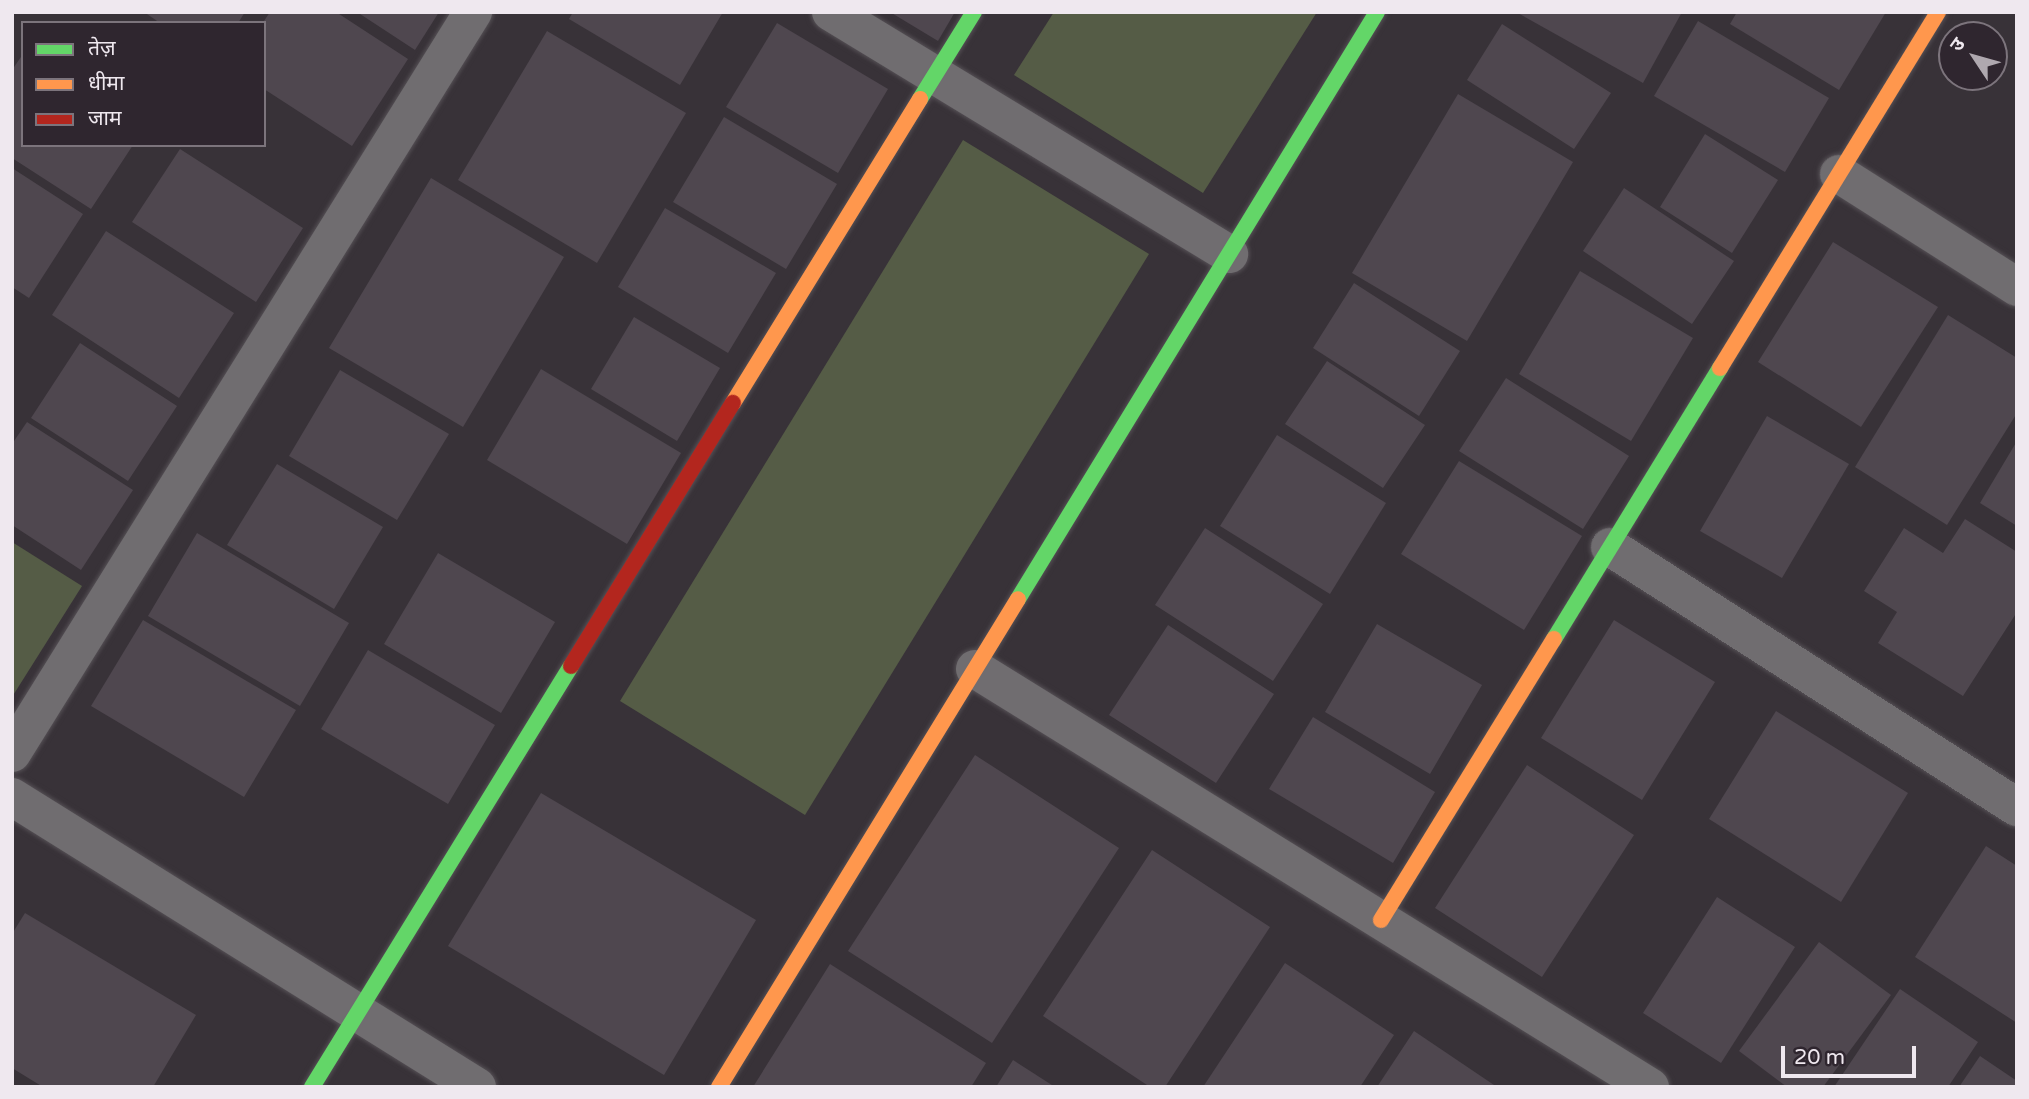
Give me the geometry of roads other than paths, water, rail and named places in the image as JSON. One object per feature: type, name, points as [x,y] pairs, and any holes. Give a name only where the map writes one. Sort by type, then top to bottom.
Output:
[{"type":"street","points":[[12,753],[473,12]]},
{"type":"street","points":[[831,12],[1229,254]]},
{"type":"street","points":[[312,1087],[355,1011],[974,12]]},
{"type":"street","points":[[719,1087],[1377,12]]},
{"type":"street","points":[[1381,920],[1938,12]]},
{"type":"street","points":[[1839,174],[2017,287]]},
{"type":"street","points":[[1610,547],[2017,807]]},
{"type":"street","points":[[975,669],[1650,1087]]},
{"type":"street","points":[[12,797],[477,1087]]}]
